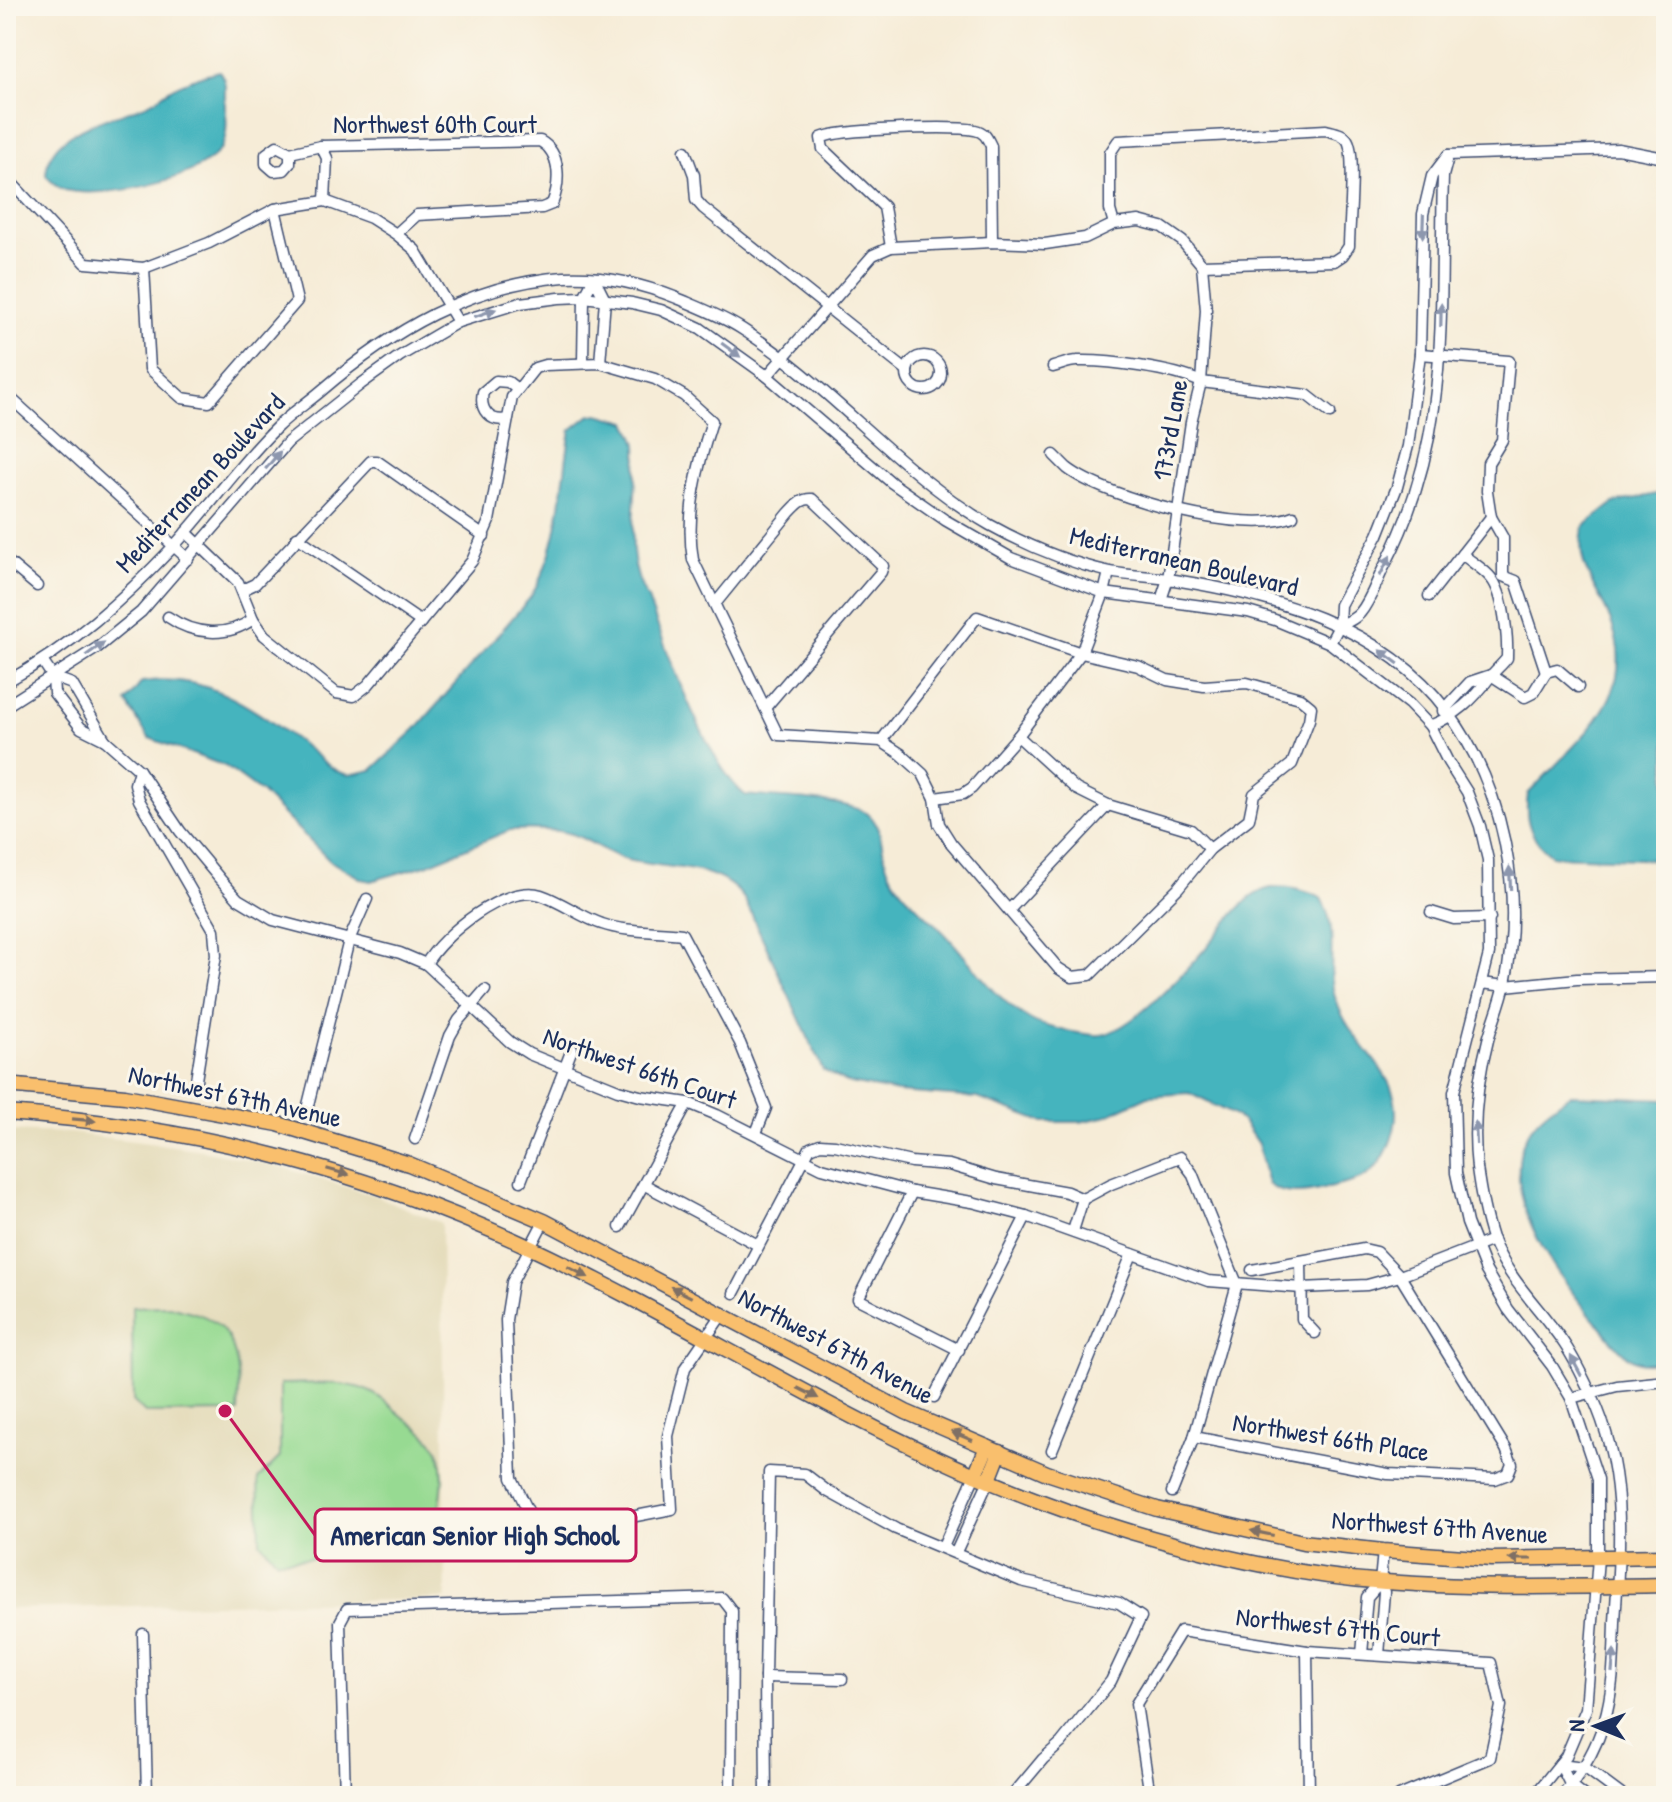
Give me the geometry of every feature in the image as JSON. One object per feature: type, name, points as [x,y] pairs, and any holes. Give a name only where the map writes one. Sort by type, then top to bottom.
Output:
[{"type":"main road","name":"Northwest 67th Avenue","points":[[6,1085],[125,1096],[278,1124],[409,1164],[544,1221],[906,1412],[1047,1473],[1157,1509],[1303,1542],[1383,1551],[1491,1559],[1666,1556]]},
{"type":"main road","name":"Northwest 67th Avenue","points":[[6,1113],[104,1121],[268,1152],[409,1195],[531,1248],[892,1436],[982,1478],[1036,1500],[1162,1540],[1297,1570],[1380,1582],[1489,1588],[1666,1585]]},
{"type":"main road","points":[[982,1478],[994,1450]]},
{"type":"street","points":[[891,247],[884,207],[823,149],[821,138],[828,134],[847,133],[977,130],[986,136],[991,146],[992,242]]},
{"type":"street","points":[[767,376],[873,255],[891,247],[992,242],[1045,244],[1085,238],[1114,224],[1139,221],[1162,227],[1182,241],[1202,265],[1334,261],[1349,246],[1351,157],[1348,141],[1342,134],[1326,130],[1118,141],[1110,153],[1110,210],[1114,224]]},
{"type":"street","name":"Northwest 60th Court","points":[[290,153],[321,146],[540,141],[550,147],[556,161],[557,190],[552,204],[542,208],[417,215],[396,234]]},
{"type":"street","name":"Northwest 60th Court","points":[[321,146],[327,158],[325,201]]},
{"type":"street","points":[[1448,155],[1618,149],[1664,157]]},
{"type":"street","points":[[685,151],[694,175],[696,200],[703,208],[907,371]]},
{"type":"street","points":[[1330,643],[1339,626],[1340,605],[1378,535],[1397,487],[1408,446],[1420,354],[1423,214],[1432,176],[1448,155]]},
{"type":"street","points":[[1339,626],[1359,615],[1396,545],[1426,459],[1436,406],[1440,355],[1443,176],[1448,155]]},
{"type":"street","points":[[6,177],[86,263],[144,268],[209,243],[275,209],[325,201],[371,218],[415,250],[458,322]]},
{"type":"street","points":[[144,268],[150,369],[182,398],[209,402],[297,301],[275,209]]},
{"type":"street","name":"173rd Lane","points":[[1161,600],[1168,579],[1191,422],[1201,382],[1206,310],[1202,265]]},
{"type":"street","name":"Mediterranean Boulevard","points":[[6,682],[43,662],[98,621],[174,546],[279,425],[354,362],[448,306],[495,289],[564,277],[648,286],[737,326],[782,358],[944,495],[993,526],[1049,552],[1109,572],[1168,579],[1263,597],[1339,626],[1388,655],[1448,712],[1476,759],[1491,795],[1510,862],[1513,922],[1505,986],[1477,1083],[1477,1168],[1493,1240],[1528,1299],[1565,1345],[1592,1395],[1607,1432],[1618,1488],[1619,1556],[1607,1715],[1584,1767],[1562,1796]]},
{"type":"street","points":[[583,362],[584,297],[594,278]]},
{"type":"street","points":[[594,278],[605,300],[600,363]]},
{"type":"street","name":"Mediterranean Boulevard","points":[[6,706],[97,648],[141,612],[288,442],[400,356],[458,322],[520,303],[584,297],[661,310],[700,328],[767,376],[892,483],[945,520],[1011,558],[1104,593],[1248,612],[1330,643],[1409,704],[1430,726],[1467,792],[1488,860],[1489,954],[1454,1092],[1456,1173],[1467,1223],[1486,1271],[1508,1309],[1552,1366],[1571,1398],[1590,1450],[1598,1490],[1598,1558],[1586,1709],[1578,1732],[1560,1764],[1534,1796]]},
{"type":"street","points":[[1420,354],[1509,361],[1502,440],[1488,463],[1487,491],[1491,517],[1503,538],[1503,576],[1495,585]]},
{"type":"street","points":[[1053,367],[1074,361],[1097,362],[1185,375],[1201,382],[1307,395],[1330,413]]},
{"type":"street","points":[[186,532],[231,574],[264,635],[336,693],[354,696],[368,685],[472,561],[484,536],[512,397],[535,368],[600,363],[655,379],[684,396],[712,421],[698,466],[690,543],[693,560],[778,735],[881,741],[901,754],[923,774],[935,798],[939,824],[951,843],[1058,968],[1072,977],[1090,975],[1178,888],[1210,849],[1249,819],[1254,794],[1292,764],[1311,707],[1300,698],[1247,683],[1204,686],[1167,680],[1138,666],[1081,653],[977,617],[881,741]]},
{"type":"street","points":[[508,419],[497,420],[486,414],[481,404],[483,392],[496,381],[508,382],[517,389]]},
{"type":"street","points":[[7,397],[188,559]]},
{"type":"street","points":[[1054,455],[1068,469],[1114,493],[1179,511],[1254,521],[1279,522],[1293,516]]},
{"type":"street","points":[[242,590],[255,584],[371,461],[377,461],[484,536]]},
{"type":"street","points":[[715,604],[801,500],[812,499],[883,566],[765,708]]},
{"type":"street","points":[[1429,596],[1491,517]]},
{"type":"street","points":[[297,537],[421,622]]},
{"type":"street","points":[[1430,726],[1481,692],[1491,675],[1504,663],[1507,654],[1508,637],[1495,585],[1462,554]]},
{"type":"street","points":[[6,560],[37,586]]},
{"type":"street","points":[[935,798],[963,794],[972,788],[1018,736],[1081,653],[1109,572]]},
{"type":"street","points":[[1503,576],[1516,581],[1546,672]]},
{"type":"street","points":[[168,617],[179,625],[218,633],[230,632],[253,619]]},
{"type":"street","points":[[43,662],[53,677],[54,693],[81,728],[105,740]]},
{"type":"street","points":[[1546,672],[1560,670],[1578,687]]},
{"type":"street","points":[[1491,675],[1525,697],[1533,693],[1546,672]]},
{"type":"street","points":[[53,677],[72,684],[105,740]]},
{"type":"street","points":[[1018,736],[1076,789],[1108,805],[1191,830],[1210,849]]},
{"type":"street","name":"Northwest 66th Court","points":[[105,740],[139,770],[180,831],[238,899],[273,920],[400,953],[426,964],[510,1042],[529,1054],[640,1096],[688,1103],[756,1133],[822,1168],[912,1192],[972,1202],[1026,1216],[1208,1281],[1302,1288],[1367,1285],[1400,1276],[1493,1240]]},
{"type":"street","points":[[139,770],[135,784],[139,800],[208,919],[217,942],[196,1080]]},
{"type":"street","points":[[1009,910],[1108,805]]},
{"type":"street","points":[[426,964],[457,927],[489,907],[525,891],[540,894],[604,925],[682,934],[740,1043],[766,1108],[756,1133]]},
{"type":"street","points":[[308,1105],[349,940],[367,899]]},
{"type":"street","points":[[1431,912],[1454,919],[1490,918]]},
{"type":"street","points":[[1482,983],[1505,986],[1577,979],[1666,977]]},
{"type":"street","points":[[415,1139],[450,1036],[470,1005],[485,990]]},
{"type":"street","points":[[521,1181],[572,1049]]},
{"type":"street","points":[[620,1227],[688,1103]]},
{"type":"street","points":[[734,1293],[810,1148],[820,1144],[971,1170],[996,1179],[1067,1192],[1083,1199]]},
{"type":"street","points":[[1073,1231],[1083,1199],[1111,1184],[1180,1157],[1192,1173],[1237,1284],[1194,1437],[1172,1492]]},
{"type":"street","points":[[645,1185],[758,1245]]},
{"type":"street","points":[[912,1192],[858,1299],[959,1350]]},
{"type":"street","points":[[934,1397],[1026,1216]]},
{"type":"street","points":[[544,1221],[512,1282],[506,1320],[512,1478],[534,1523],[554,1532],[672,1509],[668,1436],[685,1368],[723,1313]]},
{"type":"street","points":[[1252,1270],[1364,1249],[1377,1252],[1400,1276]]},
{"type":"street","points":[[1052,1450],[1132,1254]]},
{"type":"street","points":[[1301,1261],[1302,1319],[1315,1333]]},
{"type":"street","name":"Northwest 66th Place","points":[[1194,1437],[1388,1474],[1476,1480],[1495,1479],[1508,1474],[1512,1464],[1506,1449],[1400,1276]]},
{"type":"street","points":[[1571,1398],[1617,1386],[1666,1381]]},
{"type":"street","points":[[766,1796],[769,1472],[805,1474],[827,1491],[896,1529],[1021,1581],[1119,1603],[1141,1617],[1111,1681],[1061,1743],[1012,1796]]},
{"type":"street","points":[[943,1547],[958,1514],[982,1478]]},
{"type":"street","points":[[956,1552],[971,1519],[982,1478]]},
{"type":"street","points":[[1598,1490],[1618,1488]]},
{"type":"street","points":[[958,1514],[971,1519]]},
{"type":"street","points":[[1379,1655],[1384,1592],[1380,1582],[1383,1551]]},
{"type":"street","points":[[1362,1654],[1367,1597],[1380,1582]]},
{"type":"street","points":[[345,1796],[340,1622],[347,1609],[722,1598],[732,1611],[731,1796]]},
{"type":"street","name":"Northwest 67th Court","points":[[1150,1796],[1136,1704],[1181,1631],[1307,1651],[1491,1663],[1501,1706],[1490,1758],[1399,1796]]},
{"type":"street","points":[[143,1634],[147,1796]]},
{"type":"street","points":[[1307,1651],[1309,1796]]},
{"type":"street","points":[[765,1677],[842,1679]]},
{"type":"street","points":[[1560,1764],[1584,1767],[1623,1796]]},
{"type":"street","points":[[1560,1764],[1571,1786],[1584,1796]]},
{"type":"shaded area","points":[[6,1131],[70,1133],[196,1149],[274,1165],[379,1197],[441,1223],[446,1599],[6,1609]]},
{"type":"green space","points":[[169,1306],[206,1317],[221,1328],[228,1338],[238,1374],[238,1412],[145,1413],[133,1401],[132,1307]]},
{"type":"green space","points":[[280,1384],[334,1384],[366,1390],[385,1401],[427,1436],[439,1453],[443,1474],[439,1509],[432,1528],[360,1535],[344,1556],[277,1560],[260,1542],[258,1479],[280,1457]]},
{"type":"water","points":[[219,71],[225,83],[226,133],[221,148],[193,170],[149,185],[102,192],[65,190],[46,176],[50,158],[59,145],[73,134],[143,106],[185,82]]},
{"type":"water","points":[[598,414],[627,422],[635,439],[633,553],[640,584],[689,704],[717,758],[745,795],[829,802],[869,815],[878,828],[886,864],[894,880],[995,992],[1031,1020],[1071,1032],[1108,1033],[1140,1014],[1188,968],[1243,904],[1258,893],[1267,889],[1287,888],[1320,897],[1330,921],[1335,997],[1355,1036],[1390,1084],[1395,1102],[1395,1123],[1388,1148],[1372,1172],[1351,1182],[1315,1191],[1291,1193],[1275,1189],[1268,1184],[1258,1144],[1243,1122],[1189,1093],[1148,1096],[1103,1117],[1080,1122],[1043,1122],[978,1098],[898,1092],[845,1082],[823,1070],[745,900],[722,879],[707,873],[627,860],[570,833],[535,829],[510,830],[426,865],[371,881],[362,879],[330,861],[262,793],[225,766],[149,738],[126,702],[142,682],[187,682],[207,687],[245,705],[339,772],[349,775],[372,770],[416,729],[530,598],[554,538],[571,430],[589,416]]},
{"type":"water","points":[[1666,492],[1666,860],[1553,856],[1530,829],[1528,794],[1590,728],[1606,706],[1615,683],[1619,657],[1614,629],[1584,562],[1581,545],[1584,526],[1614,503]]},
{"type":"water","points":[[1570,1095],[1666,1099],[1666,1360],[1640,1362],[1621,1351],[1556,1270],[1531,1225],[1519,1177],[1523,1144],[1539,1119]]},
{"type":"place","name":"American Senior High School","points":[[225,1411]]}]
